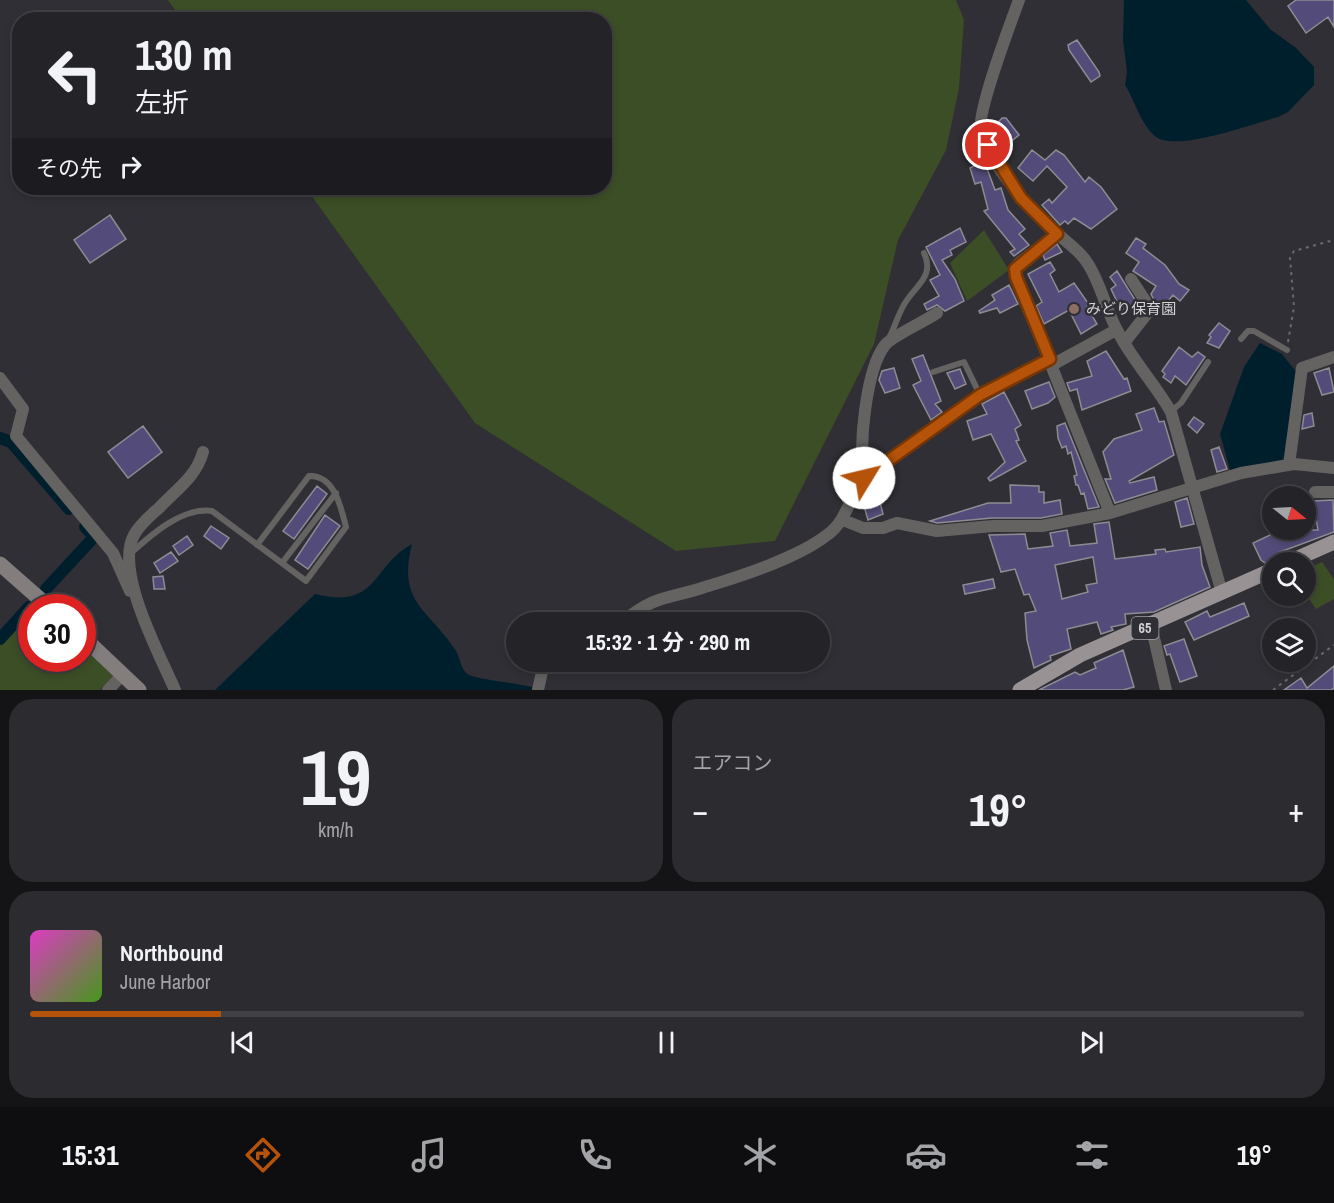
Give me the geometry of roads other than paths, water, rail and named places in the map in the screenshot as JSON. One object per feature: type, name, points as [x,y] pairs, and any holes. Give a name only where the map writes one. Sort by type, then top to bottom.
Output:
[{"type":"main road","points":[[1312,552],[1334,542]]},
{"type":"main road","points":[[0,564],[34,594]]},
{"type":"main road","name":"65","points":[[1020,690],[1040,685],[1080,655],[1262,575]]},
{"type":"main road","points":[[96,649],[139,690]]},
{"type":"street","points":[[1019,0],[983,106],[980,130],[995,160],[1021,198],[1057,234],[1073,245],[1088,263],[1116,330],[1171,412],[1222,593]]},
{"type":"street","points":[[1057,234],[1015,269],[1016,277],[1110,513]]},
{"type":"street","points":[[1124,343],[1142,323],[1149,310],[1148,304],[1131,279]]},
{"type":"street","points":[[864,478],[864,412],[871,380],[885,344],[937,314]]},
{"type":"street","points":[[635,612],[645,604],[668,595],[703,588],[807,548],[828,535],[843,520],[855,489],[864,478],[980,395],[1116,330]]},
{"type":"street","points":[[1289,465],[1302,368],[1334,357]]},
{"type":"street","points":[[0,378],[23,409],[16,436],[113,553],[128,589],[133,594]]},
{"type":"street","points":[[175,690],[133,594],[130,554],[133,536],[141,525],[199,469],[203,452]]},
{"type":"street","points":[[843,520],[863,528],[883,528],[897,523],[937,531],[993,526],[1042,526],[1110,513],[1241,473],[1289,465],[1334,468]]},
{"type":"street","points":[[1316,492],[1334,492]]},
{"type":"street","points":[[1151,625],[1166,690]]},
{"type":"street","points":[[538,690],[542,672]]},
{"type":"street","points":[[108,690],[123,674]]},
{"type":"lane","points":[[885,344],[905,302],[926,275],[928,263],[924,253]]},
{"type":"lane","points":[[1241,339],[1248,331],[1254,331],[1287,350]]},
{"type":"lane","points":[[933,372],[964,362],[980,395]]},
{"type":"lane","points":[[1171,412],[1181,403],[1208,362]]},
{"type":"lane","points":[[130,554],[168,525],[188,514],[203,510],[212,512],[306,581],[346,528],[336,493],[329,484],[309,476],[257,545]]},
{"type":"lane","points":[[282,563],[336,493]]},
{"type":"water","points":[[1124,0],[1246,0],[1270,29],[1296,48],[1314,67],[1314,85],[1288,112],[1278,117],[1197,139],[1166,141],[1156,137],[1142,119],[1125,85],[1127,72],[1123,40]]},
{"type":"water","points":[[1260,343],[1282,354],[1297,373],[1283,463],[1230,470],[1220,434],[1244,367]]},
{"type":"water","points":[[412,544],[408,564],[412,593],[418,604],[456,651],[464,671],[474,677],[532,687],[532,690],[215,690],[315,594],[336,597],[351,596],[363,591],[399,553]]},
{"type":"waterway","points":[[0,438],[11,442],[69,509]]},
{"type":"waterway","points":[[46,589],[94,537],[85,527]]},
{"type":"waterway","points":[[0,639],[18,619]]},
{"type":"place","name":"みどり保育園","points":[[1074,309]]}]
